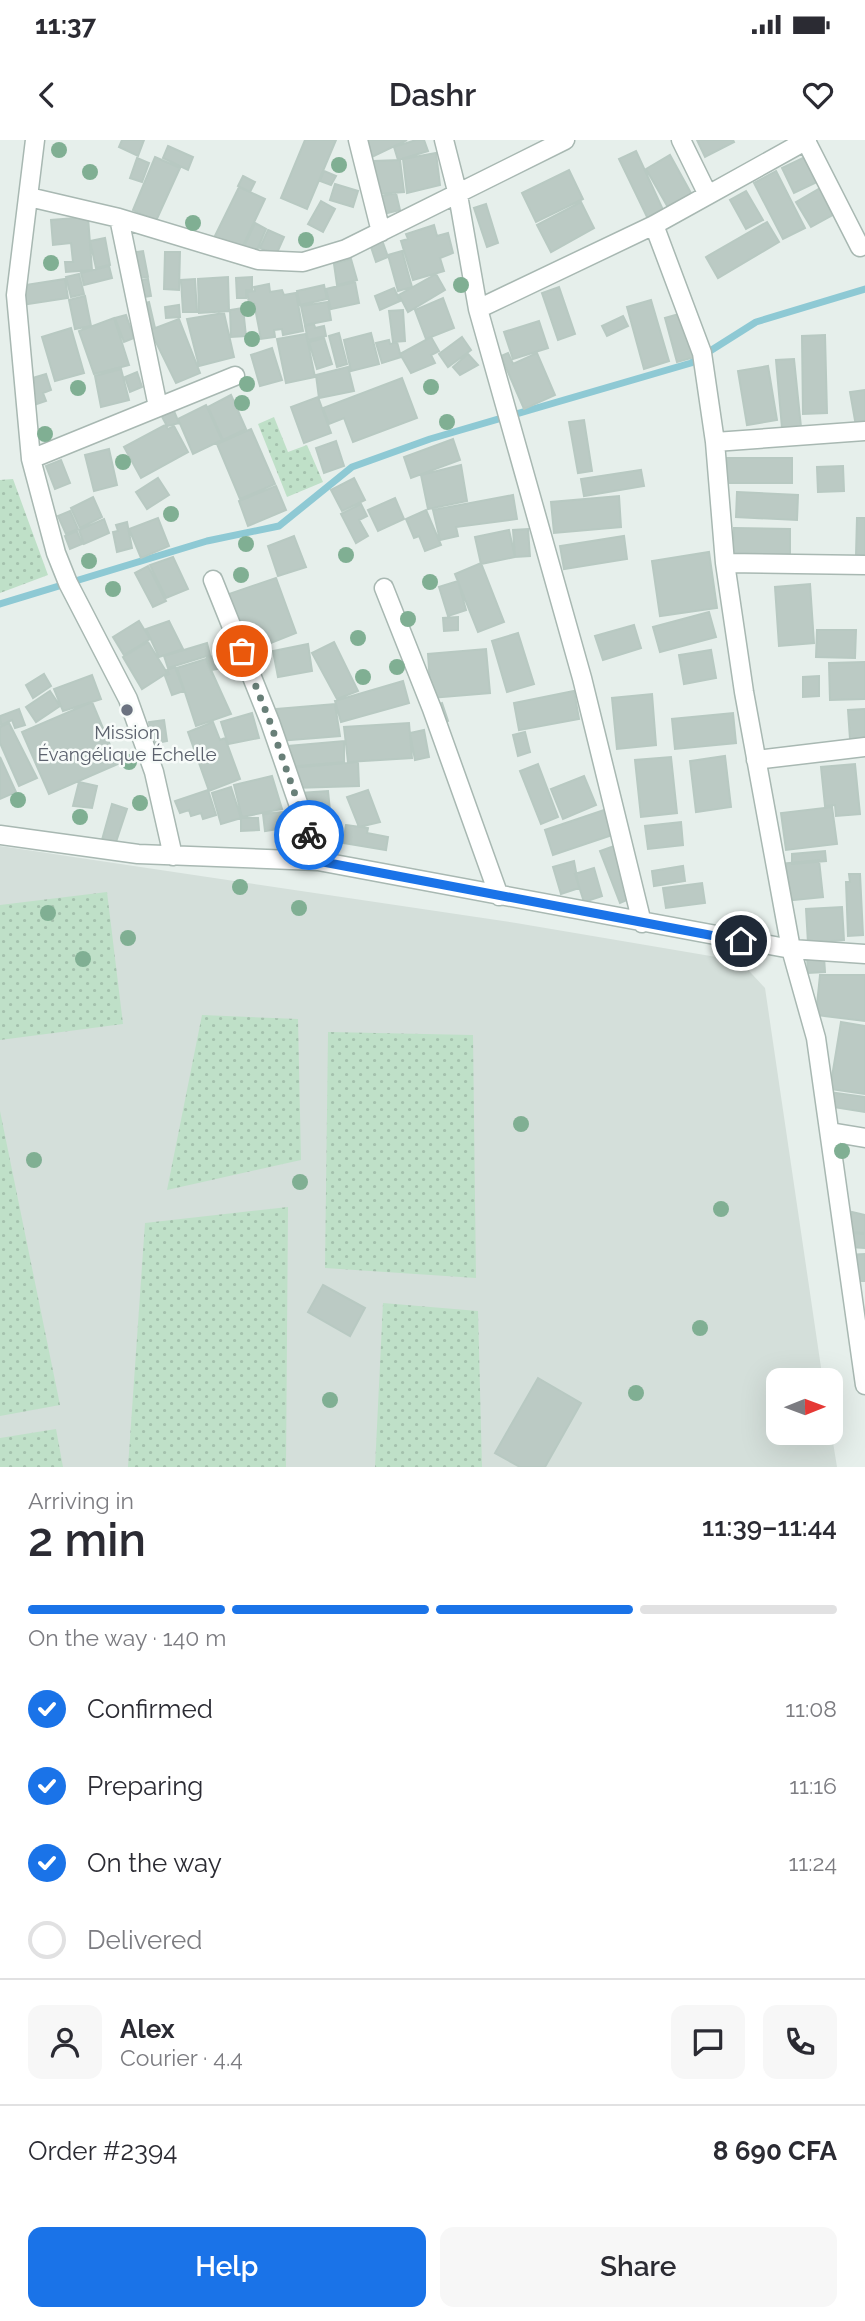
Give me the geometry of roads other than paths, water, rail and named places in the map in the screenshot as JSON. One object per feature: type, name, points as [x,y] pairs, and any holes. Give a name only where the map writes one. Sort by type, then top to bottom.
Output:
[{"type":"street","points":[[34,140],[29,197],[8,296],[32,459],[56,553],[68,583],[128,699],[145,748],[173,856]]},
{"type":"street","points":[[358,140],[382,232]]},
{"type":"street","points":[[444,140],[458,195],[478,309],[582,678],[642,923]]},
{"type":"street","points":[[29,197],[119,218],[258,260],[303,262],[346,248],[382,232],[565,140]]},
{"type":"street","points":[[681,140],[707,193]]},
{"type":"street","points":[[478,309],[654,225],[707,193],[807,140],[860,247]]},
{"type":"street","points":[[119,218],[158,407]]},
{"type":"street","points":[[654,225],[702,352],[715,442],[725,563],[756,760],[791,949],[816,1038],[860,1328],[865,1385]]},
{"type":"street","points":[[32,459],[235,376]]},
{"type":"street","points":[[715,442],[865,431]]},
{"type":"street","points":[[725,563],[865,565]]},
{"type":"street","points":[[213,580],[270,722],[318,861]]},
{"type":"street","points":[[384,588],[432,709],[499,896]]},
{"type":"street","points":[[756,760],[865,747]]},
{"type":"street","points":[[0,835],[173,856],[216,855],[318,861],[791,949],[865,954]]},
{"type":"street","points":[[830,1132],[865,1138]]},
{"type":"waterway","points":[[0,604],[207,541],[279,526],[352,467],[430,439],[691,363],[756,322],[865,289]]},
{"type":"place","name":"Mission Évangélique Échelle","points":[[127,710]]}]
